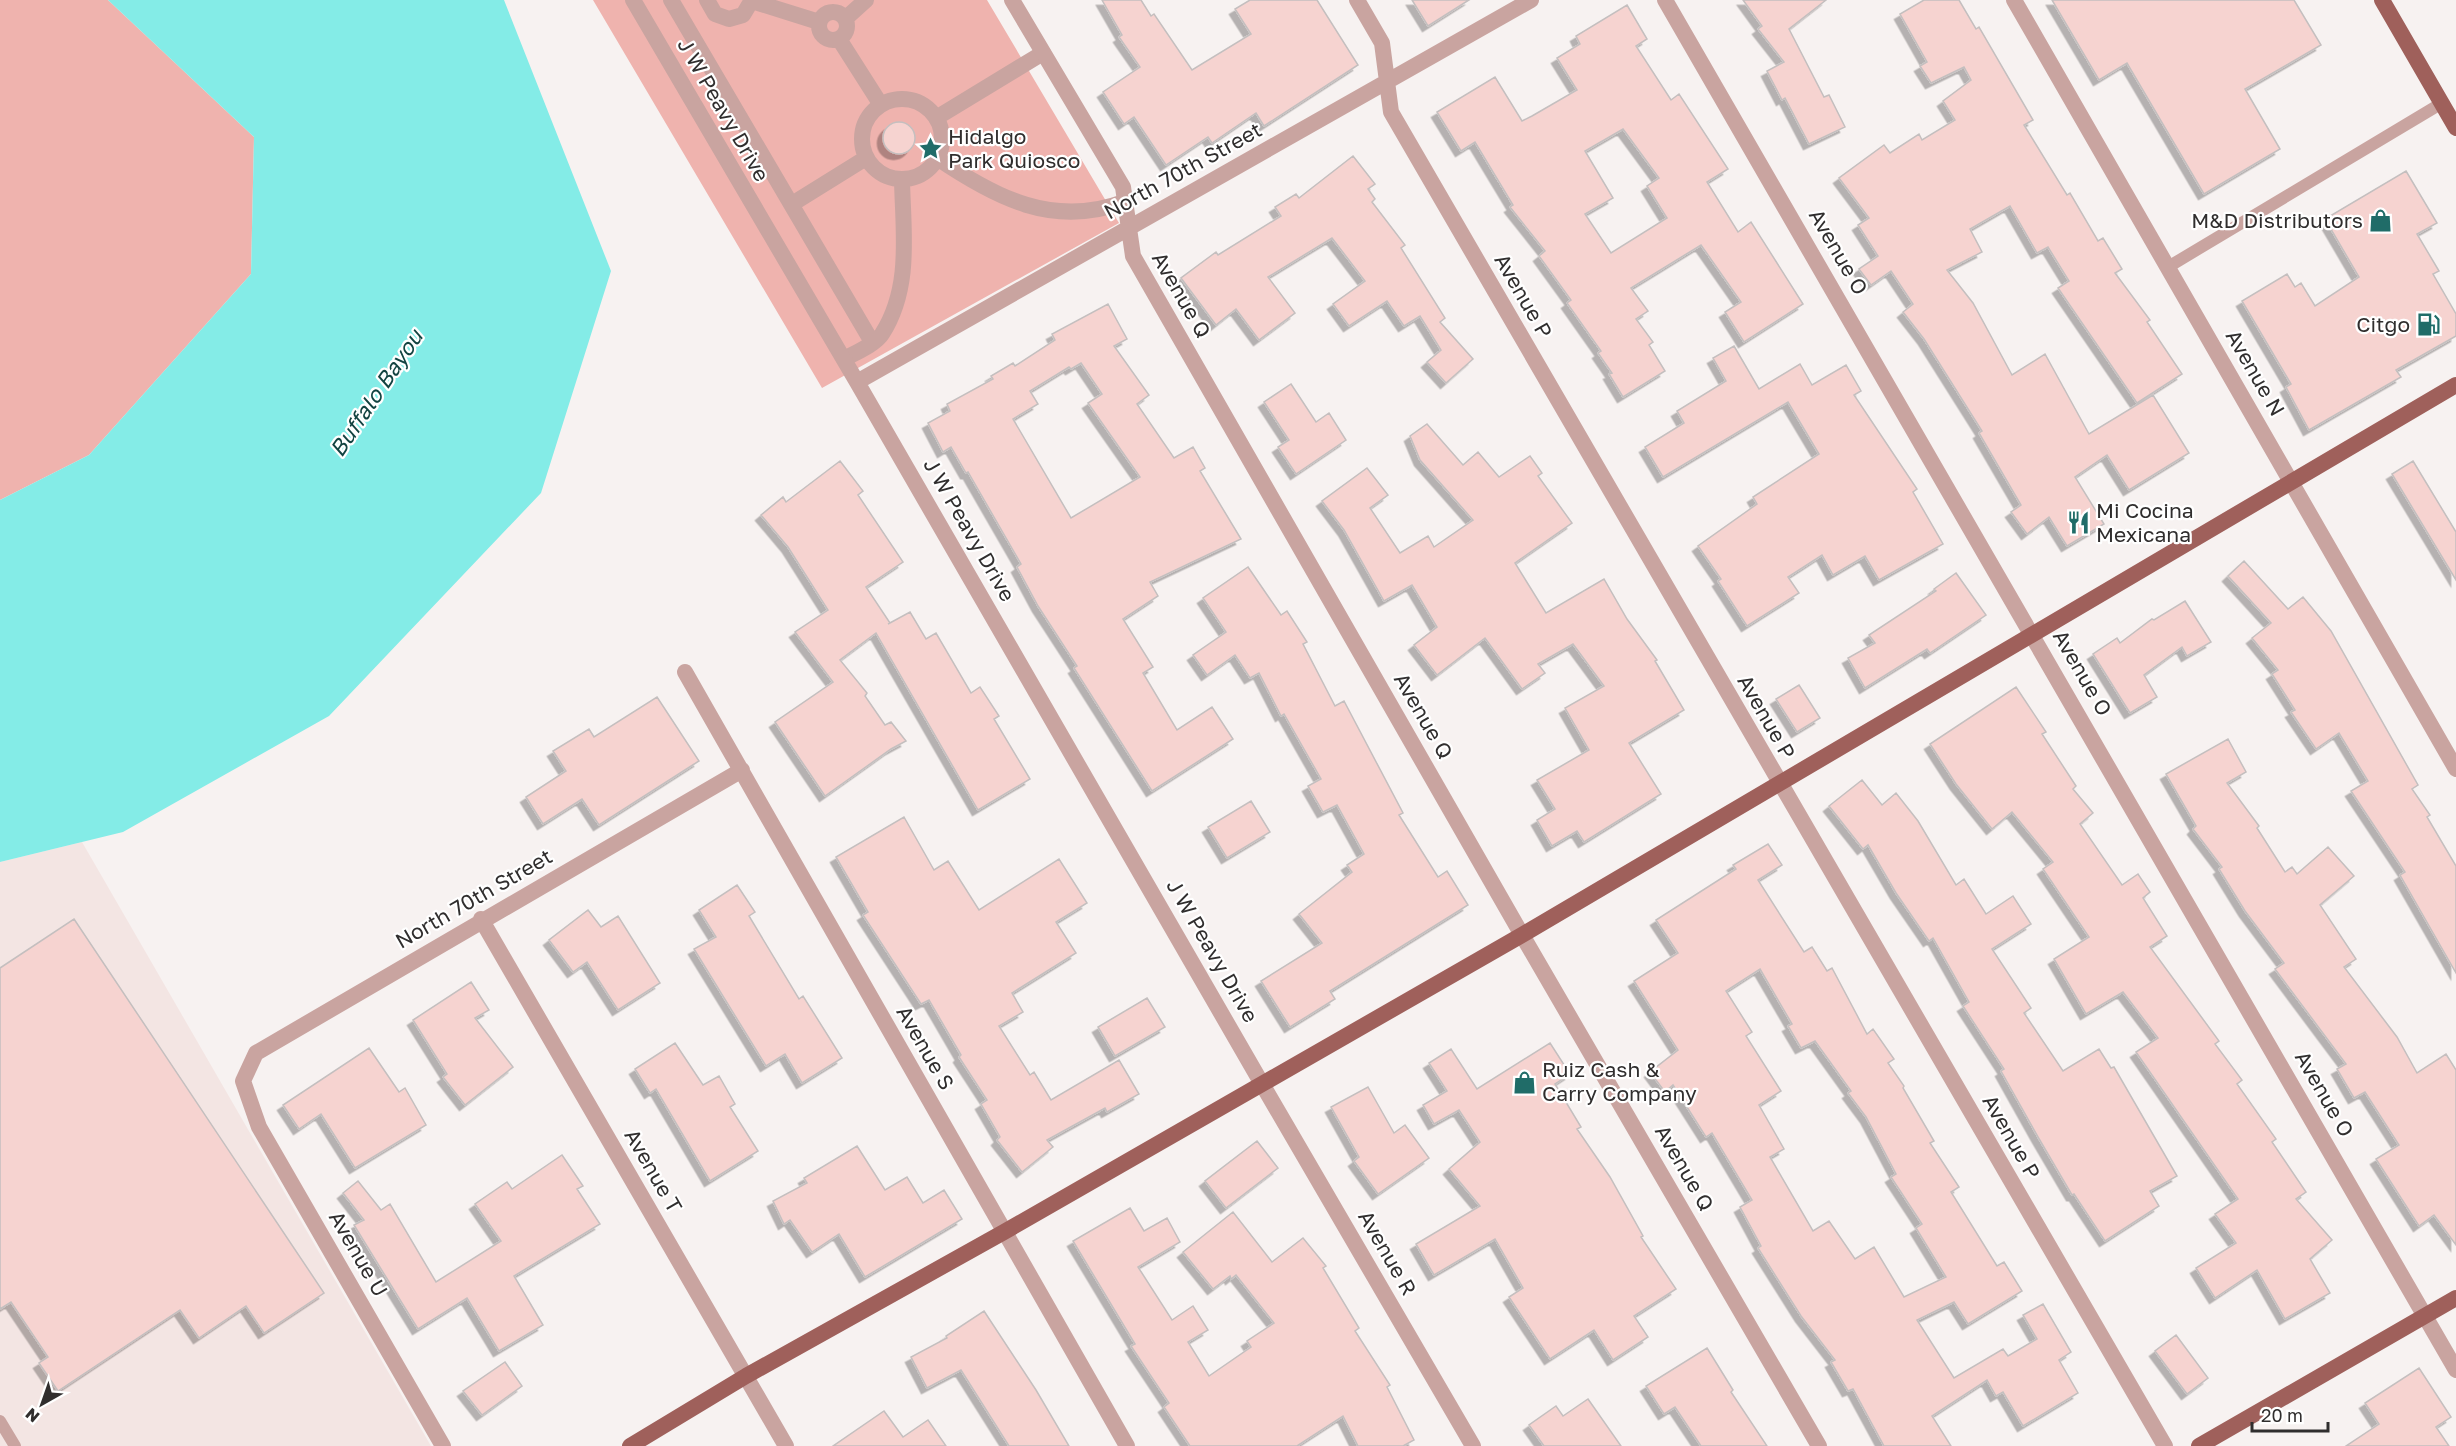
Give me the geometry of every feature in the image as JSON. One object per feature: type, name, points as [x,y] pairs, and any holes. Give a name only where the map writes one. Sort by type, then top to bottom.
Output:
[{"type":"main road","points":[[2382,0],[2456,128]]},
{"type":"main road","points":[[630,1446],[746,1376],[1004,1232],[1522,935],[2456,385]]},
{"type":"main road","points":[[2199,1446],[2456,1298]]},
{"type":"street","name":"J W Peavy Drive","points":[[633,0],[844,359],[1263,1084]]},
{"type":"street","points":[[671,0],[872,342]]},
{"type":"street","points":[[707,0],[715,14],[729,19],[743,15],[752,1],[819,22]]},
{"type":"street","points":[[845,19],[866,0]]},
{"type":"street","name":"Avenue Q","points":[[1012,0],[1123,188],[1132,256],[1819,1446]]},
{"type":"street","name":"Avenue P","points":[[1357,0],[1382,44],[1390,112],[2165,1446]]},
{"type":"street","name":"North 70th Street","points":[[857,382],[1531,0]]},
{"type":"street","name":"Avenue O","points":[[1665,0],[2034,635],[2456,1370]]},
{"type":"street","name":"Avenue N","points":[[2014,0],[2456,769]]},
{"type":"street","points":[[834,11],[845,19],[847,28],[839,39],[826,38],[820,31],[819,22],[825,14],[834,11]]},
{"type":"street","points":[[839,39],[881,105]]},
{"type":"street","points":[[936,118],[1043,53]]},
{"type":"street","points":[[901,99],[915,101],[927,108],[936,118],[941,131],[942,145],[938,158],[923,174],[902,180],[881,174],[866,158],[862,145],[862,131],[867,118],[881,105],[901,99]]},
{"type":"street","points":[[792,204],[866,158]]},
{"type":"street","points":[[938,158],[971,182],[1026,207],[1103,210],[1124,202]]},
{"type":"street","points":[[844,359],[882,336],[901,286],[905,259],[902,180]]},
{"type":"street","name":"Avenue S","points":[[685,672],[1127,1446]]},
{"type":"street","name":"North 70th Street","points":[[243,1081],[256,1053],[482,919],[742,770]]},
{"type":"street","name":"Avenue T","points":[[482,919],[786,1446]]},
{"type":"street","name":"Avenue U","points":[[243,1081],[259,1128],[443,1446]]},
{"type":"street","name":"Avenue R","points":[[1263,1084],[1473,1446]]},
{"type":"lane","points":[[2168,267],[2442,103]]},
{"type":"lane","points":[[0,1420],[15,1446]]},
{"type":"shaded area","points":[[0,0],[108,0],[254,137],[251,274],[89,455],[0,500]]},
{"type":"shaded area","points":[[593,0],[987,0],[1119,223],[822,388]]},
{"type":"shaded area","points":[[82,842],[431,1446],[0,1446],[0,862]]},
{"type":"water","name":"Buffalo Bayou","points":[[108,0],[504,0],[611,271],[541,493],[329,716],[123,832],[0,862],[0,500],[89,455],[251,274],[254,137]]},
{"type":"building","points":[[1102,0],[1141,0],[1151,16],[1154,14],[1192,70],[1251,34],[1235,9],[1250,0],[1317,0],[1358,65],[1264,126],[1256,113],[1212,143],[1208,137],[1166,165],[1134,117],[1124,124],[1103,92],[1140,67],[1119,37],[1122,35]]},
{"type":"building","points":[[1412,0],[1469,0],[1428,26]]},
{"type":"building","points":[[1743,0],[1826,0],[1789,29],[1824,97],[1829,95],[1845,127],[1809,144],[1785,98],[1782,100],[1767,71],[1784,62],[1758,29],[1762,26]]},
{"type":"building","points":[[1924,0],[1959,0],[1976,29],[1979,27],[2033,120],[2024,125],[2067,195],[2070,193],[2098,241],[2103,238],[2122,269],[2115,273],[2150,320],[2147,322],[2182,374],[2137,403],[2058,288],[2069,281],[2048,247],[2037,253],[2010,206],[1970,229],[1982,252],[1947,270],[1973,303],[2012,375],[2045,354],[2089,434],[2153,395],[2189,453],[2129,490],[2107,455],[2075,477],[2104,524],[2067,546],[2049,517],[2027,534],[2011,512],[2021,505],[1979,433],[1982,431],[1924,339],[1903,312],[1913,304],[1891,271],[1871,285],[1859,269],[1878,256],[1858,225],[1869,218],[1839,178],[1884,145],[1890,153],[1919,134],[1922,140],[1955,120],[1943,101],[1971,80],[1964,67],[1931,83],[1920,66],[1927,62],[1900,14]]},
{"type":"building","points":[[2052,0],[2294,0],[2321,45],[2245,89],[2280,149],[2204,194],[2127,63],[2099,80]]},
{"type":"building","points":[[1627,5],[1647,39],[1636,46],[1671,100],[1679,94],[1728,169],[1707,182],[1738,232],[1751,222],[1803,304],[1744,342],[1725,312],[1741,302],[1701,245],[1631,288],[1648,311],[1636,319],[1653,342],[1649,345],[1665,371],[1623,397],[1609,374],[1612,373],[1598,353],[1601,351],[1567,303],[1571,300],[1539,256],[1545,251],[1510,207],[1513,205],[1475,142],[1461,151],[1437,112],[1495,77],[1522,121],[1532,116],[1577,90],[1557,58],[1580,44],[1576,36]],"holes":[[[1623,129],[1659,178],[1647,186],[1667,218],[1611,253],[1585,214],[1613,198],[1585,151]]]},
{"type":"building","points":[[899,122],[910,127],[915,138],[910,149],[899,154],[888,149],[883,138],[888,127]]},
{"type":"building","points":[[1353,156],[1375,184],[1368,189],[1375,199],[1372,202],[1405,245],[1401,248],[1445,318],[1440,322],[1473,359],[1446,383],[1427,362],[1441,350],[1420,316],[1404,326],[1387,301],[1349,326],[1333,304],[1365,281],[1332,238],[1268,277],[1295,313],[1259,340],[1236,309],[1216,325],[1181,278],[1216,252],[1218,255],[1281,216],[1275,207],[1296,194],[1299,198]]},
{"type":"building","points":[[2406,171],[2437,223],[2417,234],[2439,271],[2433,274],[2456,314],[2456,336],[2396,370],[2401,377],[2309,430],[2286,387],[2291,384],[2242,301],[2287,274],[2295,287],[2301,283],[2315,306],[2359,277],[2325,219]]},
{"type":"building","points":[[1108,304],[1127,339],[1114,346],[1149,395],[1137,404],[1174,458],[1193,447],[1205,468],[1200,471],[1241,539],[1150,582],[1158,596],[1123,619],[1153,667],[1143,673],[1177,730],[1212,707],[1233,739],[1152,791],[1074,668],[1077,666],[1038,606],[1017,567],[1021,564],[968,472],[966,473],[951,447],[943,452],[928,423],[950,411],[947,404],[993,379],[991,376],[1013,363],[1015,366],[1055,340],[1052,334]],"holes":[[[1081,363],[1102,394],[1088,403],[1140,477],[1071,518],[1013,419],[1038,404],[1030,391],[1069,367],[1071,369]]]},
{"type":"building","points":[[1734,346],[1759,389],[1800,364],[1812,385],[1846,365],[1861,391],[1854,395],[1917,489],[1913,492],[1943,544],[1879,580],[1865,556],[1833,575],[1822,555],[1788,577],[1799,593],[1747,626],[1718,581],[1721,579],[1698,546],[1757,504],[1753,497],[1819,454],[1788,402],[1663,477],[1645,447],[1684,423],[1677,411],[1726,381],[1713,358]]},
{"type":"building","points":[[1291,384],[1316,422],[1329,413],[1346,440],[1296,474],[1278,447],[1289,440],[1264,402]]},
{"type":"building","points":[[1427,424],[1463,465],[1478,452],[1499,477],[1530,456],[1542,473],[1538,476],[1572,523],[1515,563],[1546,613],[1604,579],[1627,619],[1657,660],[1655,661],[1684,710],[1629,743],[1661,794],[1584,842],[1577,831],[1552,846],[1537,820],[1555,809],[1537,780],[1589,750],[1565,708],[1604,686],[1573,644],[1538,664],[1545,673],[1522,689],[1485,638],[1437,675],[1414,645],[1437,627],[1412,585],[1384,601],[1344,530],[1322,501],[1367,468],[1388,495],[1370,508],[1400,553],[1428,536],[1434,547],[1473,520],[1420,460],[1410,436]]},
{"type":"building","points":[[840,461],[863,491],[858,495],[903,562],[866,587],[890,623],[910,612],[926,639],[936,633],[971,693],[980,687],[999,716],[994,719],[1030,779],[978,810],[876,633],[840,660],[867,693],[865,696],[885,725],[891,722],[906,741],[891,749],[825,796],[775,722],[833,682],[795,632],[828,610],[788,547],[761,515],[783,497],[786,502]]},
{"type":"building","points":[[2413,461],[2456,532],[2456,580],[2392,474]]},
{"type":"building","points":[[2244,561],[2288,609],[2303,597],[2331,631],[2418,785],[2412,789],[2430,815],[2427,817],[2456,866],[2456,973],[2400,875],[2405,872],[2351,791],[2368,781],[2339,733],[2316,749],[2291,712],[2295,710],[2272,674],[2278,670],[2252,638],[2271,623],[2228,576]]},
{"type":"building","points":[[1248,567],[1281,615],[1287,611],[1307,642],[1303,644],[1335,706],[1344,701],[1403,813],[1399,815],[1438,877],[1447,871],[1468,905],[1330,991],[1335,999],[1290,1027],[1261,981],[1322,943],[1299,914],[1352,872],[1347,865],[1364,854],[1337,805],[1323,812],[1308,786],[1321,779],[1284,714],[1281,716],[1259,673],[1250,678],[1235,655],[1207,675],[1193,655],[1226,632],[1203,598]]},
{"type":"building","points":[[1956,573],[1986,615],[1930,653],[1927,649],[1865,688],[1848,658],[1875,643],[1869,635],[1936,591],[1934,589]]},
{"type":"building","points":[[2185,601],[2211,642],[2187,656],[2182,647],[2144,675],[2157,697],[2130,713],[2093,654],[2117,638],[2120,643],[2152,619],[2154,620]]},
{"type":"building","points":[[1799,685],[1820,718],[1797,732],[1776,699]]},
{"type":"building","points":[[2016,687],[2046,732],[2042,734],[2076,786],[2073,789],[2093,813],[2080,824],[2122,885],[2138,874],[2150,892],[2143,898],[2167,936],[2150,947],[2219,1041],[2215,1044],[2242,1080],[2237,1084],[2276,1139],[2272,1142],[2306,1192],[2296,1199],[2332,1240],[2310,1259],[2330,1293],[2285,1319],[2257,1270],[2215,1298],[2196,1268],[2236,1243],[2215,1214],[2238,1199],[2136,1052],[2158,1038],[2123,992],[2086,1014],[2054,959],[2089,937],[2043,869],[2053,862],[2012,812],[1992,829],[1956,784],[1930,744]]},
{"type":"building","points":[[657,697],[699,761],[599,825],[582,799],[543,824],[526,797],[566,771],[553,751],[589,729],[594,737]]},
{"type":"building","points":[[2228,739],[2246,772],[2227,783],[2259,826],[2257,828],[2285,872],[2292,867],[2297,874],[2328,847],[2354,876],[2320,905],[2356,959],[2344,967],[2397,1037],[2417,1073],[2446,1054],[2456,1070],[2456,1245],[2434,1215],[2419,1226],[2376,1159],[2399,1145],[2365,1092],[2354,1098],[2337,1069],[2346,1064],[2275,969],[2284,963],[2245,911],[2219,869],[2222,867],[2193,829],[2196,826],[2166,774]]},
{"type":"building","points":[[1862,780],[1882,805],[1896,793],[1918,821],[1956,885],[1964,879],[1986,914],[2013,896],[2031,924],[1992,949],[2031,1008],[2024,1013],[2063,1071],[2099,1049],[2111,1068],[2114,1067],[2177,1176],[2150,1191],[2159,1206],[2105,1241],[2074,1194],[2072,1195],[2001,1071],[2004,1069],[1963,1006],[1969,1002],[1933,938],[1929,941],[1896,893],[1868,845],[1863,849],[1829,806]]},
{"type":"building","points":[[1251,801],[1270,832],[1227,858],[1208,827]]},
{"type":"building","points":[[904,817],[934,870],[948,861],[979,910],[1059,859],[1087,903],[1056,922],[1076,953],[1012,993],[1023,1012],[999,1026],[1030,1075],[1034,1072],[1051,1100],[1119,1060],[1139,1094],[1107,1112],[1105,1108],[1047,1140],[1053,1147],[1022,1172],[997,1140],[1000,1137],[981,1104],[987,1100],[959,1057],[961,1055],[929,1000],[921,1004],[863,915],[868,912],[836,857]]},
{"type":"building","points":[[1768,844],[1782,865],[1758,880],[1804,952],[1812,947],[1827,971],[1832,968],[1867,1034],[1873,1029],[1894,1059],[1888,1063],[1904,1086],[1903,1088],[1934,1141],[1930,1143],[1959,1187],[1951,1192],[1997,1266],[2004,1262],[2022,1291],[1968,1324],[1954,1302],[1917,1320],[1954,1378],[2003,1349],[2008,1356],[2037,1339],[2023,1315],[2043,1304],[2071,1352],[2059,1360],[2078,1393],[2023,1426],[2003,1392],[1996,1396],[1987,1380],[1932,1416],[1951,1446],[1884,1446],[1853,1389],[1848,1391],[1831,1362],[1835,1360],[1801,1316],[1758,1248],[1761,1246],[1740,1207],[1752,1200],[1712,1133],[1706,1137],[1673,1085],[1665,1092],[1650,1072],[1678,1050],[1634,981],[1678,953],[1656,920],[1736,869],[1733,865]],"holes":[[[1760,969],[1792,1024],[1788,1026],[1801,1048],[1815,1041],[1851,1091],[1848,1093],[1866,1117],[1896,1174],[1891,1177],[1922,1224],[1916,1228],[1946,1277],[1904,1297],[1874,1247],[1855,1259],[1829,1221],[1813,1231],[1770,1157],[1784,1149],[1759,1105],[1781,1091],[1746,1036],[1752,1032],[1726,991]]]},
{"type":"building","points":[[737,885],[755,912],[749,916],[799,999],[803,996],[842,1058],[802,1083],[785,1054],[766,1066],[694,949],[716,937],[699,910]]},
{"type":"building","points":[[588,910],[601,927],[618,916],[660,983],[618,1010],[587,962],[573,972],[549,940]]},
{"type":"building","points":[[74,919],[324,1293],[264,1333],[246,1306],[199,1338],[180,1310],[58,1391],[39,1363],[48,1357],[11,1302],[0,1309],[0,968]]},
{"type":"building","points":[[471,982],[489,1010],[475,1018],[513,1067],[465,1105],[443,1077],[447,1074],[413,1020]]},
{"type":"building","points":[[1147,998],[1165,1027],[1115,1056],[1098,1027]]},
{"type":"building","points":[[675,1043],[703,1085],[719,1076],[735,1104],[730,1107],[758,1151],[710,1181],[656,1089],[650,1093],[635,1069]]},
{"type":"building","points":[[1550,1043],[1570,1074],[1555,1084],[1581,1127],[1577,1129],[1610,1177],[1643,1236],[1641,1237],[1676,1289],[1634,1316],[1648,1337],[1613,1360],[1594,1330],[1550,1359],[1509,1297],[1523,1288],[1495,1239],[1434,1275],[1416,1244],[1480,1206],[1449,1169],[1480,1142],[1459,1110],[1434,1124],[1423,1105],[1447,1091],[1429,1063],[1451,1049],[1477,1089]]},
{"type":"building","points":[[369,1048],[399,1092],[405,1088],[426,1125],[355,1168],[321,1114],[299,1129],[283,1105]]},
{"type":"building","points":[[1368,1087],[1394,1133],[1405,1125],[1429,1158],[1378,1194],[1354,1161],[1359,1157],[1331,1107]]},
{"type":"building","points":[[1257,1141],[1278,1168],[1226,1208],[1205,1181]]},
{"type":"building","points":[[857,1146],[885,1190],[907,1177],[923,1203],[944,1190],[962,1219],[865,1277],[839,1234],[812,1252],[790,1220],[784,1224],[773,1201],[807,1183],[804,1178]]},
{"type":"building","points":[[562,1155],[583,1186],[577,1189],[600,1224],[514,1276],[543,1325],[499,1351],[467,1298],[418,1329],[354,1225],[364,1220],[343,1193],[358,1181],[381,1210],[390,1204],[436,1282],[501,1241],[475,1204],[507,1182],[512,1189]]},
{"type":"building","points":[[1130,1208],[1144,1231],[1167,1218],[1180,1242],[1138,1267],[1172,1320],[1193,1306],[1208,1330],[1188,1342],[1209,1376],[1251,1347],[1247,1341],[1274,1323],[1236,1275],[1231,1279],[1230,1276],[1213,1289],[1183,1252],[1233,1212],[1272,1262],[1303,1238],[1326,1266],[1323,1268],[1359,1328],[1355,1331],[1390,1385],[1387,1387],[1414,1440],[1403,1446],[1358,1446],[1343,1416],[1297,1446],[1190,1446],[1164,1407],[1169,1403],[1131,1346],[1135,1344],[1073,1241]]},
{"type":"building","points":[[984,1311],[1036,1390],[1069,1446],[1009,1446],[961,1370],[927,1388],[911,1357],[947,1338],[946,1336]]},
{"type":"building","points":[[2176,1335],[2208,1378],[2187,1394],[2155,1351]]},
{"type":"building","points":[[1707,1348],[1733,1390],[1731,1392],[1767,1446],[1701,1446],[1675,1407],[1664,1414],[1646,1386]]},
{"type":"building","points":[[505,1362],[522,1386],[482,1415],[463,1391]]},
{"type":"building","points":[[2419,1368],[2451,1417],[2436,1427],[2449,1446],[2346,1446],[2379,1424],[2365,1403]]},
{"type":"building","points":[[1588,1399],[1621,1446],[1544,1446],[1529,1425],[1556,1406],[1563,1416]]},
{"type":"building","points":[[884,1411],[903,1437],[928,1420],[946,1446],[833,1446]]},
{"type":"place","name":"Hidalgo Park Quiosco","points":[[930,149]]},
{"type":"place","name":"M&D Distributors","points":[[2381,221]]},
{"type":"place","name":"Citgo","points":[[2428,325]]},
{"type":"place","name":"Mi Cocina Mexicana","points":[[2078,523]]},
{"type":"place","name":"Ruiz Cash & Carry Company","points":[[1524,1082]]}]
